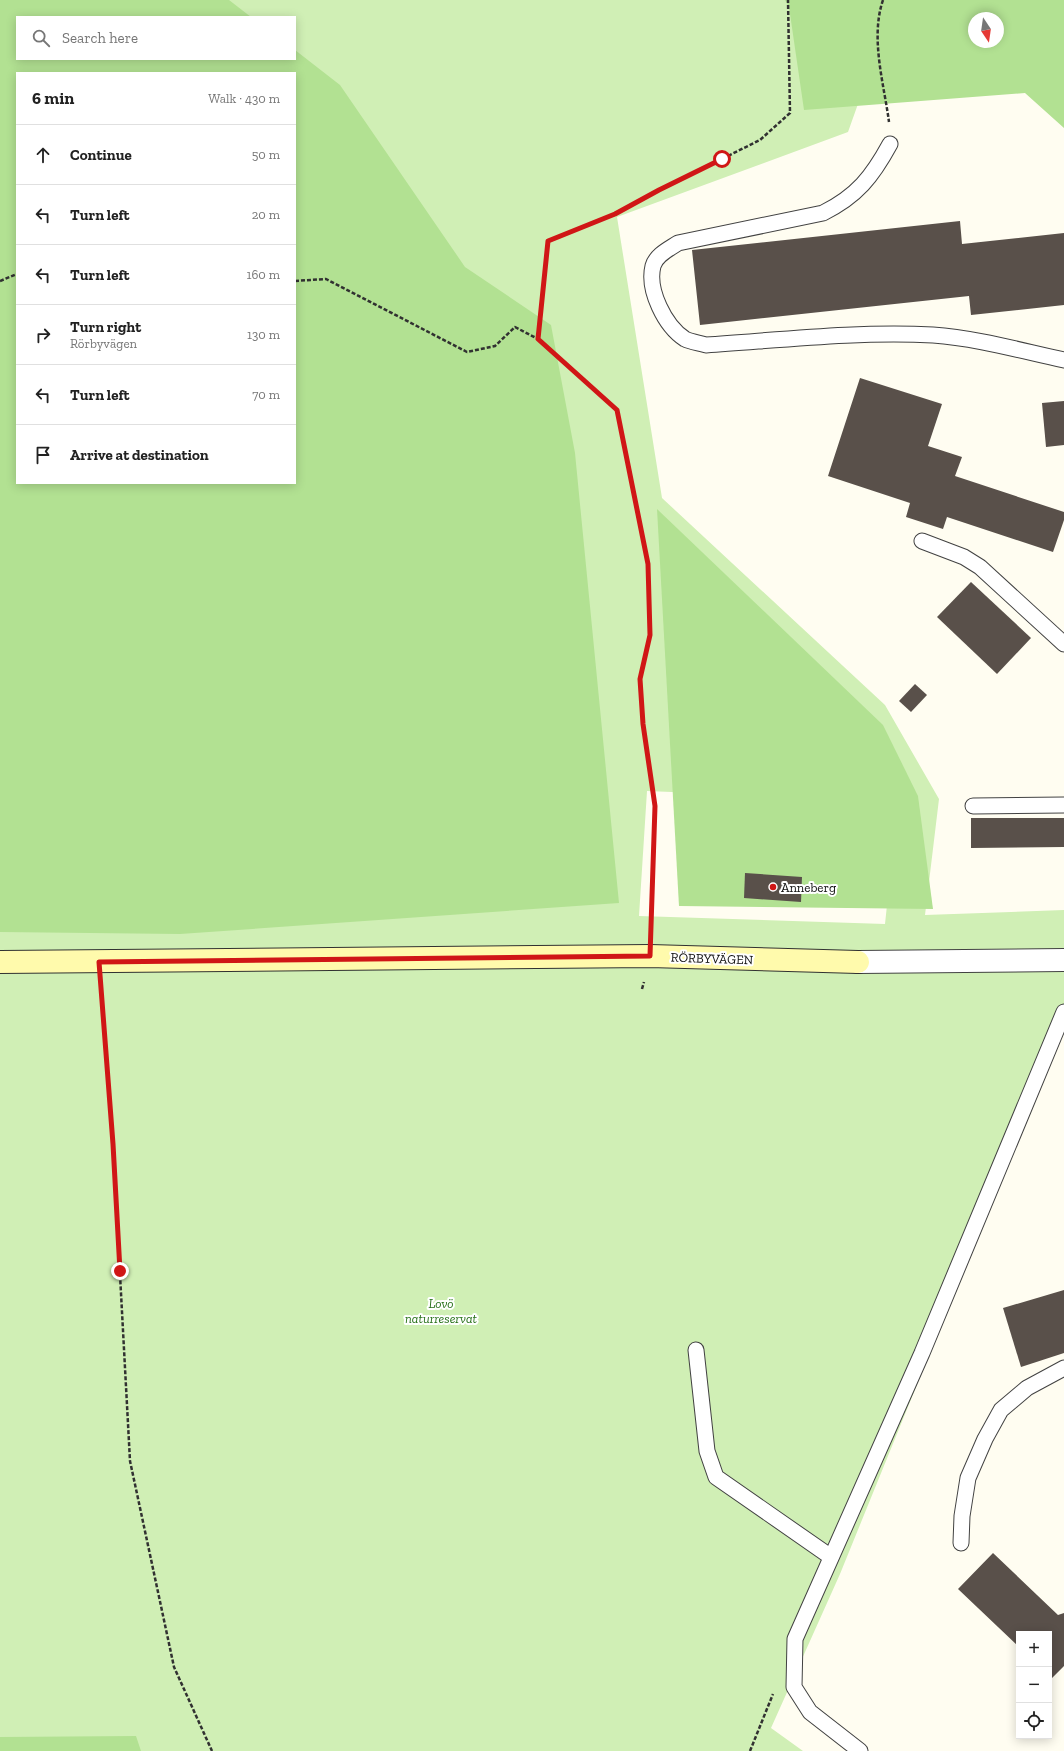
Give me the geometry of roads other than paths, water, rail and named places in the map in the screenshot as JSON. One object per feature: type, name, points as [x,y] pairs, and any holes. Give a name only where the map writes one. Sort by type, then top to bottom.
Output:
[{"type":"street","name":"RÖRBYVÄGEN","points":[[0,962],[650,956],[858,962],[1064,960]]},
{"type":"lane","points":[[890,144],[878,167],[863,186],[843,202],[823,213],[678,243],[662,253],[654,266],[654,291],[660,309],[672,326],[686,339],[706,345],[881,334],[934,335],[1064,360]]},
{"type":"lane","points":[[1028,352],[1064,350]]},
{"type":"lane","points":[[922,541],[958,554],[980,567],[1064,644]]},
{"type":"lane","points":[[973,806],[1064,805]]},
{"type":"lane","points":[[860,1751],[810,1712],[794,1687],[795,1639],[922,1353],[1064,1012]]},
{"type":"lane","points":[[696,1350],[707,1451],[716,1477],[831,1557]]},
{"type":"lane","points":[[961,1543],[962,1516],[968,1478],[985,1439],[1002,1410],[1028,1388],[1064,1368]]},
{"type":"place","name":"Anneberg","points":[[773,887]]},
{"type":"park label","name":"Lovö naturreservat","points":[[441,1310]]}]
